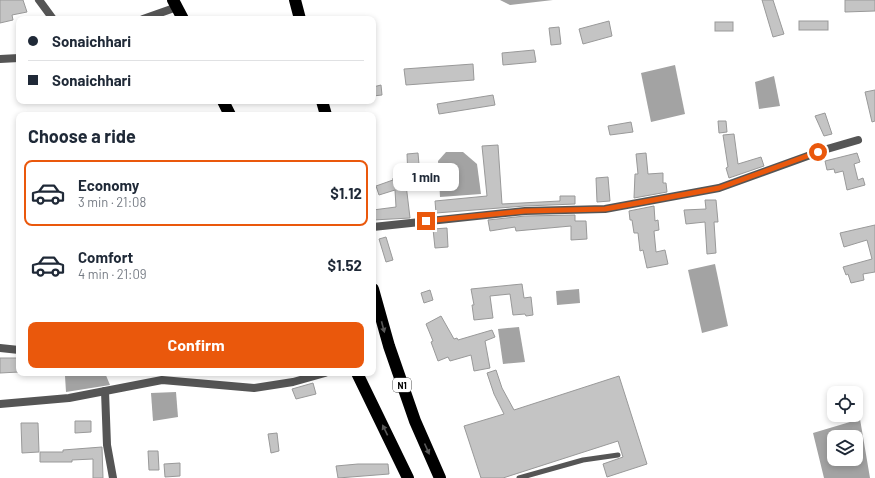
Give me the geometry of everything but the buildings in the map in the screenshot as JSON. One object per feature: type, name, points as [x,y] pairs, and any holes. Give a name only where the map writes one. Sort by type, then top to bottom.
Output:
[{"type":"highway","points":[[295,0],[299,16]]},
{"type":"highway","points":[[175,4],[181,16]]},
{"type":"highway","name":"N1","points":[[376,300],[388,346],[415,422],[440,478]]},
{"type":"highway","points":[[358,376],[408,478]]},
{"type":"street","points":[[39,0],[51,16]]},
{"type":"street","points":[[149,16],[175,4]]},
{"type":"street","points":[[0,59],[16,58]]},
{"type":"street","points":[[376,226],[525,211],[605,209],[719,188],[827,149],[858,140]]},
{"type":"street","points":[[0,348],[16,350]]},
{"type":"street","points":[[0,404],[69,398],[162,380],[254,388],[292,382],[314,376]]},
{"type":"street","points":[[106,391],[107,445],[113,478]]},
{"type":"lane","points":[[519,478],[583,460],[618,455]]},
{"type":"shaded area","points":[[500,0],[553,0],[510,5]]},
{"type":"shaded area","points":[[675,65],[685,114],[651,122],[641,73]]},
{"type":"shaded area","points":[[774,76],[780,106],[759,109],[755,82]]},
{"type":"shaded area","points":[[446,152],[463,152],[477,164],[481,194],[440,197],[438,161]]},
{"type":"shaded area","points":[[715,264],[728,326],[702,333],[688,270]]},
{"type":"shaded area","points":[[579,289],[580,303],[557,305],[556,291]]},
{"type":"shaded area","points":[[519,327],[525,362],[503,364],[498,329]]},
{"type":"shaded area","points":[[65,376],[106,376],[110,385],[66,392]]},
{"type":"shaded area","points":[[176,392],[178,417],[153,421],[151,393]]},
{"type":"shaded area","points":[[850,422],[861,422],[862,430],[827,430],[827,466],[863,466],[863,437],[870,478],[824,478],[813,433]]},
{"type":"route","points":[[426,221],[525,211],[605,209],[719,188],[759,175],[818,152]]}]
